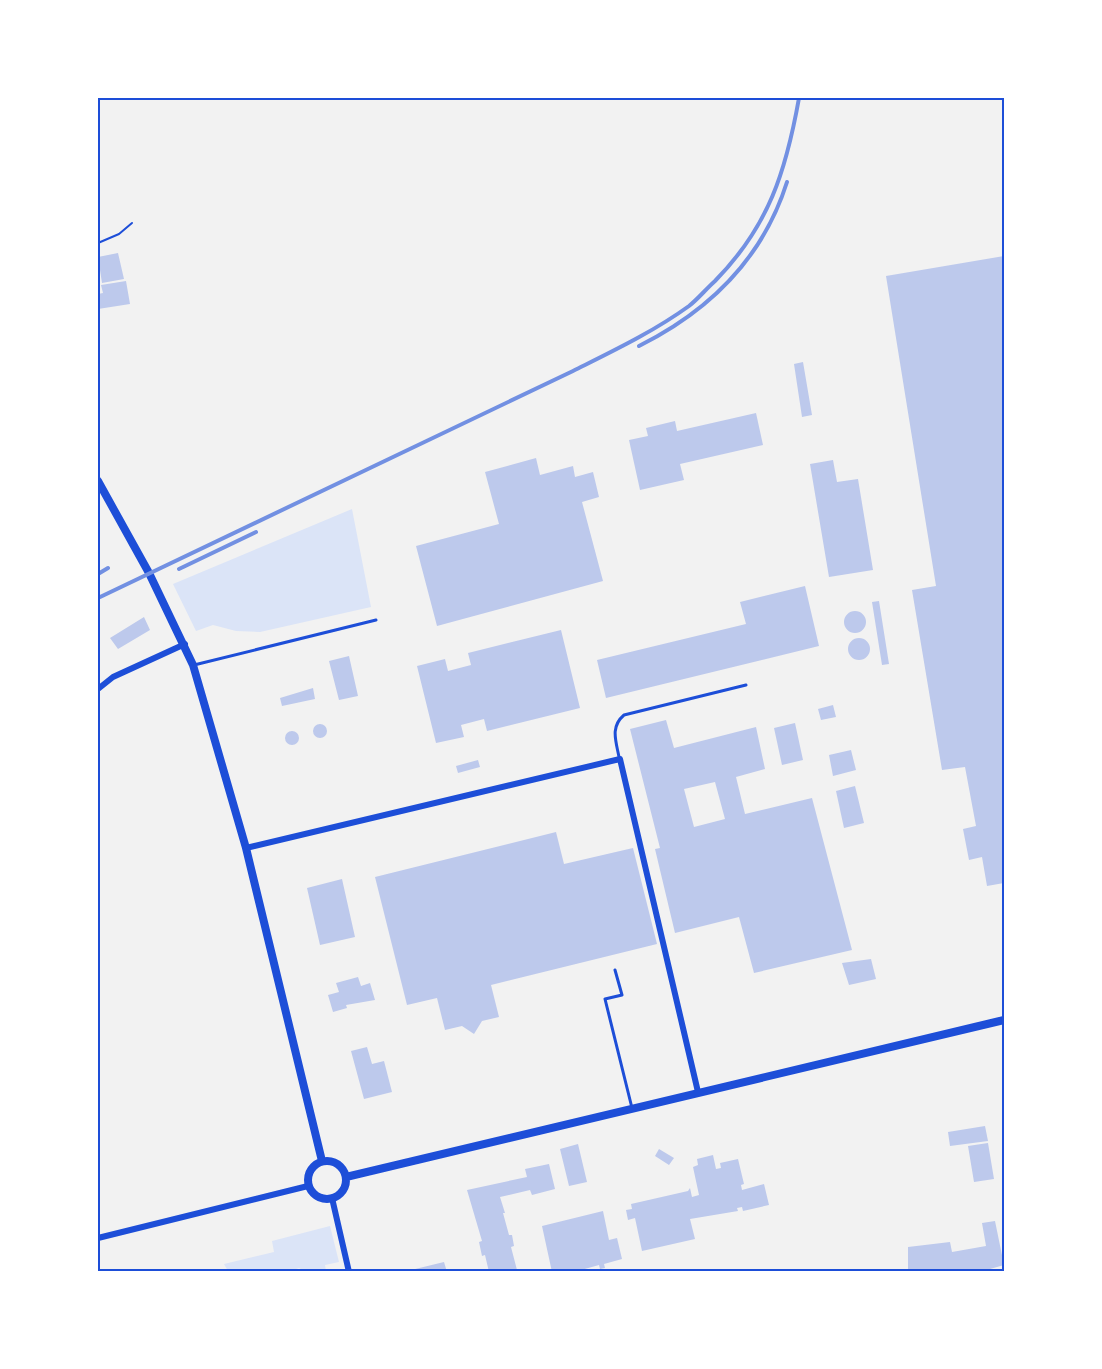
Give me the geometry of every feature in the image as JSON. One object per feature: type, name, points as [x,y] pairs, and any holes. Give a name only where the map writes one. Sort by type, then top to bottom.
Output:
[{"type":"street","points":[[98,481],[185,644],[193,665],[246,848],[322,1161]]},
{"type":"street","points":[[98,689],[113,677],[185,644]]},
{"type":"street","points":[[246,848],[620,759],[698,1092]]},
{"type":"street","points":[[346,1177],[632,1107],[1005,1020]]},
{"type":"street","points":[[308,1186],[320,1198],[332,1198],[345,1188],[346,1177],[340,1166],[322,1161]]},
{"type":"street","points":[[308,1186],[312,1168],[322,1161]]},
{"type":"street","points":[[98,1238],[308,1186]]},
{"type":"street","points":[[332,1198],[349,1272]]},
{"type":"lane","points":[[193,665],[376,620]]},
{"type":"lane","points":[[620,759],[614,730],[617,721],[624,715],[746,685]]},
{"type":"lane","points":[[615,970],[622,995],[604,999],[632,1107]]},
{"type":"path","points":[[98,243],[119,234],[132,223]]},
{"type":"shaded area","points":[[352,509],[371,607],[260,632],[236,631],[213,625],[196,631],[173,584]]},
{"type":"shaded area","points":[[330,1226],[339,1262],[325,1265],[326,1271],[305,1271],[299,1268],[287,1272],[228,1271],[224,1264],[274,1252],[272,1241]]},
{"type":"building","points":[[118,253],[124,279],[102,283],[98,257]]},
{"type":"building","points":[[1004,256],[1004,883],[987,886],[982,857],[969,860],[963,829],[976,826],[965,767],[942,770],[912,590],[936,586],[886,276]]},
{"type":"building","points":[[126,281],[130,304],[98,309],[98,294],[103,293],[101,285]]},
{"type":"building","points":[[803,362],[812,415],[802,417],[794,364]]},
{"type":"building","points":[[756,413],[763,445],[680,464],[684,480],[640,490],[629,440],[648,436],[646,428],[675,421],[677,431]]},
{"type":"building","points":[[536,458],[540,475],[573,466],[575,477],[593,472],[599,497],[582,502],[603,581],[437,626],[416,546],[499,524],[485,472]]},
{"type":"building","points":[[833,460],[837,482],[858,479],[873,570],[829,577],[810,464]]},
{"type":"building","points":[[805,586],[819,646],[606,698],[597,660],[746,624],[740,602]]},
{"type":"building","points":[[879,601],[889,664],[882,665],[872,602]]},
{"type":"building","points":[[855,611],[863,614],[866,622],[863,630],[855,633],[847,630],[844,622],[847,614]]},
{"type":"building","points":[[144,617],[150,630],[118,649],[110,638]]},
{"type":"building","points":[[561,630],[580,708],[487,731],[484,719],[461,725],[464,737],[436,743],[417,666],[445,659],[448,671],[471,665],[468,653]]},
{"type":"building","points":[[859,638],[869,645],[870,649],[863,659],[859,660],[849,653],[848,649],[855,639]]},
{"type":"building","points":[[349,656],[358,696],[339,700],[329,661]]},
{"type":"building","points":[[313,688],[315,699],[282,706],[280,698]]},
{"type":"building","points":[[833,705],[836,717],[821,720],[818,709]]},
{"type":"building","points":[[666,720],[674,748],[756,727],[765,769],[736,777],[745,814],[812,798],[852,950],[754,973],[739,917],[675,933],[655,849],[660,848],[630,729]],"holes":[[[715,782],[725,819],[694,827],[684,789]]]},
{"type":"building","points":[[795,723],[803,760],[782,765],[774,728]]},
{"type":"building","points":[[320,724],[325,726],[327,731],[325,736],[320,738],[315,736],[313,731],[315,726]]},
{"type":"building","points":[[289,731],[295,731],[299,738],[295,745],[289,745],[285,741],[285,735]]},
{"type":"building","points":[[851,750],[856,770],[833,776],[829,755]]},
{"type":"building","points":[[478,760],[480,767],[458,773],[456,766]]},
{"type":"building","points":[[855,786],[864,823],[844,828],[836,791]]},
{"type":"building","points":[[556,832],[564,864],[633,848],[657,944],[491,985],[499,1017],[482,1021],[474,1034],[462,1026],[445,1030],[437,998],[407,1005],[375,877]]},
{"type":"building","points":[[342,879],[355,937],[320,945],[307,888]]},
{"type":"building","points":[[871,959],[876,979],[849,985],[842,963]]},
{"type":"building","points":[[358,977],[361,986],[370,983],[375,1000],[346,1005],[347,1008],[333,1012],[328,995],[339,992],[336,983]]},
{"type":"building","points":[[367,1047],[372,1064],[384,1061],[392,1092],[364,1099],[351,1051]]},
{"type":"building","points":[[985,1126],[988,1141],[950,1146],[948,1132]]},
{"type":"building","points":[[988,1143],[994,1179],[974,1182],[968,1146]]},
{"type":"building","points":[[578,1144],[587,1182],[569,1186],[560,1149]]},
{"type":"building","points":[[659,1149],[674,1158],[669,1165],[655,1156]]},
{"type":"building","points":[[713,1155],[716,1169],[721,1168],[720,1163],[738,1159],[744,1184],[741,1185],[742,1190],[764,1184],[769,1205],[743,1211],[742,1207],[737,1208],[738,1211],[690,1219],[695,1239],[642,1251],[635,1218],[628,1220],[626,1210],[632,1209],[631,1204],[688,1191],[690,1188],[692,1197],[699,1195],[693,1167],[698,1165],[697,1159]]},
{"type":"building","points":[[549,1164],[555,1189],[532,1195],[530,1190],[500,1197],[509,1235],[512,1235],[514,1246],[511,1247],[517,1270],[489,1272],[485,1255],[482,1256],[479,1242],[482,1241],[467,1190],[527,1177],[525,1169]]},
{"type":"building","points":[[603,1211],[609,1240],[617,1238],[622,1259],[604,1264],[605,1268],[600,1269],[599,1265],[574,1272],[552,1272],[542,1226]]},
{"type":"building","points":[[995,1221],[1004,1265],[983,1271],[982,1269],[945,1272],[944,1269],[908,1272],[908,1247],[950,1242],[952,1252],[986,1246],[982,1223]]},
{"type":"building","points":[[444,1262],[447,1272],[407,1272],[407,1271]]},
{"type":"railway","points":[[98,598],[573,371],[647,333],[689,306],[734,260],[762,218],[781,173],[799,98]]},
{"type":"railway","points":[[639,346],[688,316],[730,279],[764,235],[787,182]]},
{"type":"railway","points":[[179,569],[256,532]]},
{"type":"railway","points":[[98,574],[108,568]]}]
